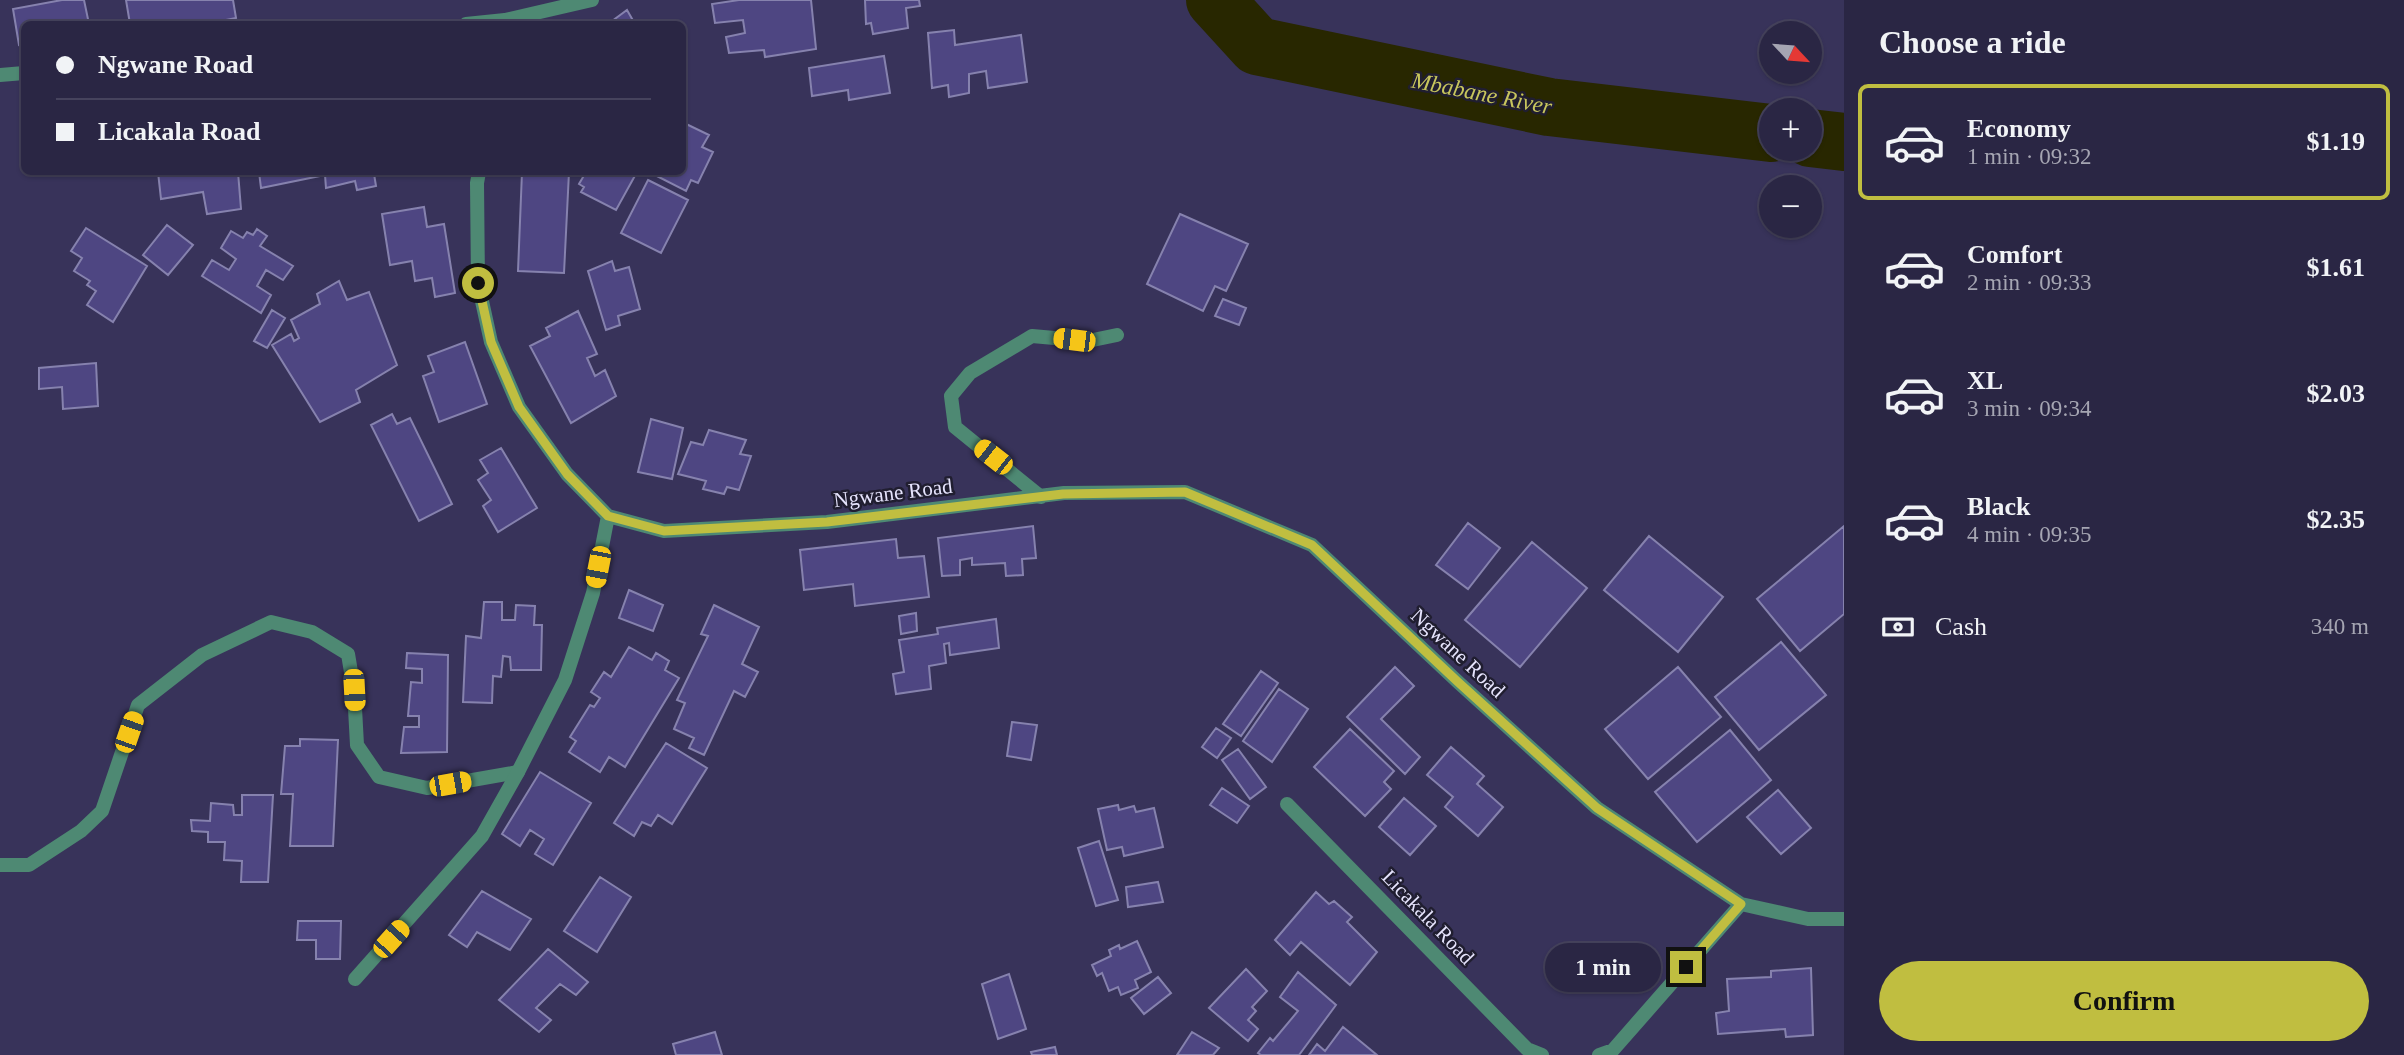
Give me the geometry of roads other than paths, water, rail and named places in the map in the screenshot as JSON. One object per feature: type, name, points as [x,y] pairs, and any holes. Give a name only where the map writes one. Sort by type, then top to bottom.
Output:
[{"type":"street","points":[[509,21],[592,0]]},
{"type":"street","points":[[0,75],[21,73]]},
{"type":"street","points":[[355,979],[481,836],[518,772],[565,680],[593,593],[608,516],[567,474],[519,407],[491,342],[478,283],[478,175]]},
{"type":"street","points":[[1041,496],[955,427],[951,397],[970,373],[1032,336],[1088,341],[1117,335]]},
{"type":"street","name":"Ngwane Road","points":[[608,516],[664,531],[827,522],[1063,494],[1185,492],[1312,545],[1597,808],[1741,904],[1808,919],[1844,919]]},
{"type":"street","points":[[0,865],[29,865],[81,831],[102,811],[138,705],[202,656],[271,622],[312,632],[348,654],[354,690],[357,745],[379,777],[427,788],[518,772]]},
{"type":"street","name":"Licakala Road","points":[[1287,804],[1528,1049],[1542,1055]]},
{"type":"street","points":[[1599,1055],[1614,1050],[1741,904]]},
{"type":"waterway","name":"Mbabane River","points":[[1215,0],[1257,46],[1549,107],[1759,132]]},
{"type":"waterway","name":"Mbabane River","points":[[1822,139],[1844,142]]}]
